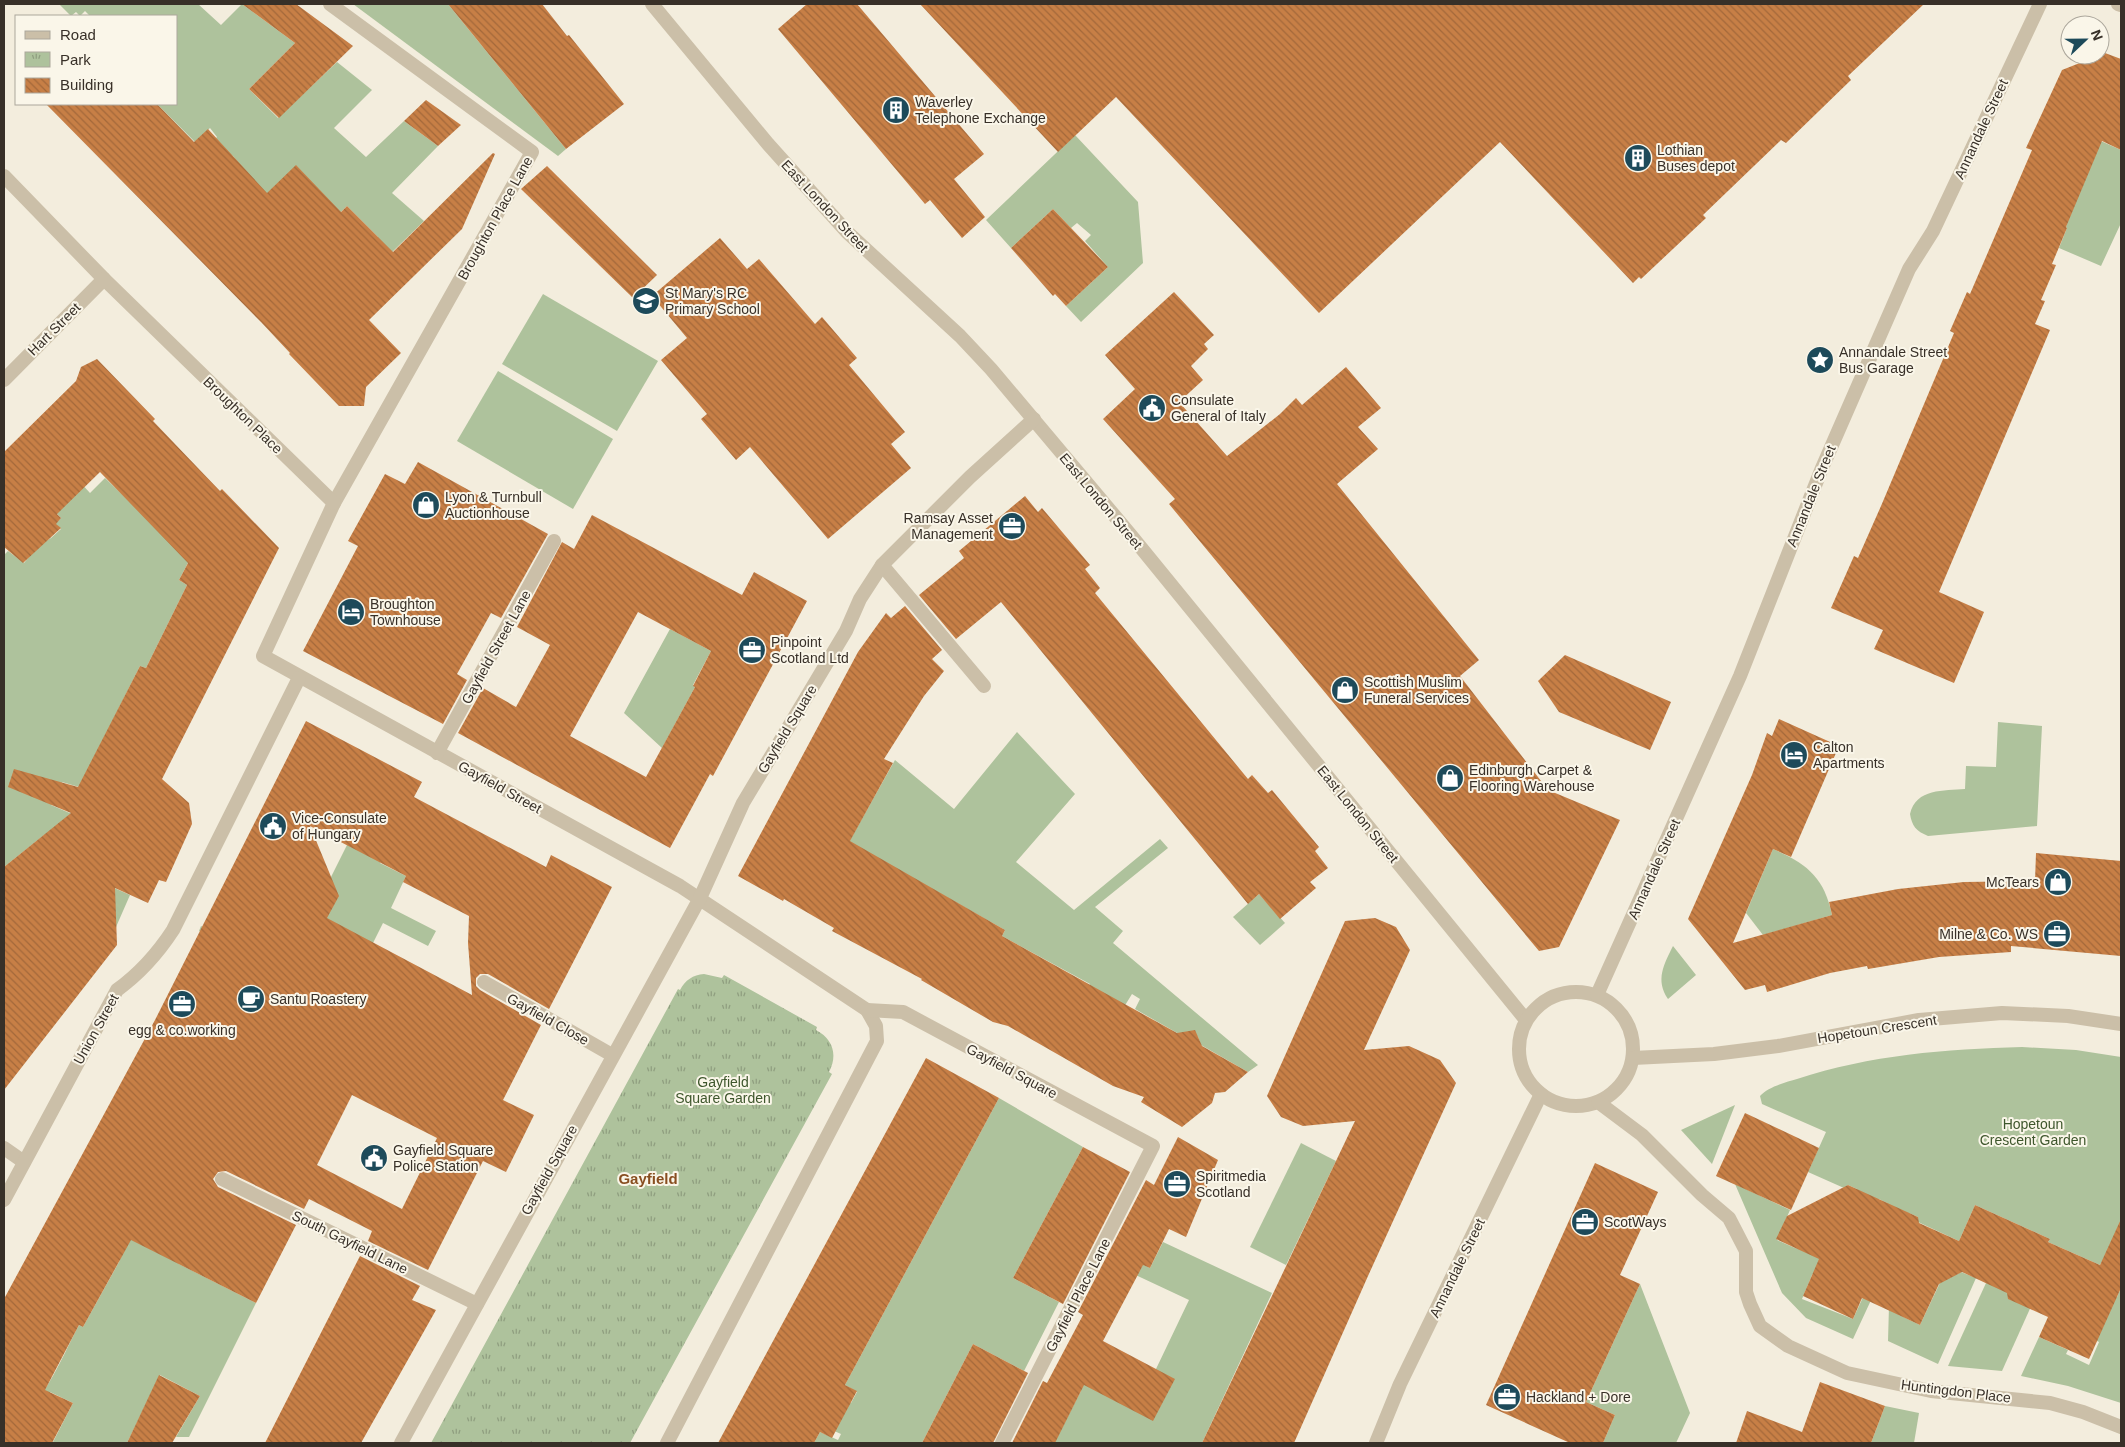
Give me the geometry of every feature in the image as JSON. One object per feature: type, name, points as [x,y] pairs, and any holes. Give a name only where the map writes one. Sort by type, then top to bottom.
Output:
[{"type":"street","name":"Broughton Place Lane","points":[[330,4],[532,152],[334,503]]},
{"type":"street","name":"East London Street","points":[[652,4],[768,144],[847,232],[960,336],[1034,418],[1526,1020]]},
{"type":"street","name":"Annandale Street","points":[[1597,995],[1740,676],[1822,468],[1910,269],[1934,231],[2040,4]]},
{"type":"street","name":"Broughton Place","points":[[4,176],[104,279],[334,503]]},
{"type":"street","name":"Hart Street","points":[[4,380],[104,279]]},
{"type":"street","name":"Gayfield Square","points":[[401,1443],[612,1055],[700,898],[743,803],[846,631],[860,599],[882,565],[970,477],[1034,418]]},
{"type":"street","points":[[299,678],[263,656],[334,503]]},
{"type":"street","name":"Gayfield Street Lane","points":[[437,753],[554,541]]},
{"type":"street","points":[[882,565],[984,686]]},
{"type":"street","name":"Gayfield Street","points":[[299,678],[700,898]]},
{"type":"street","name":"Union Street","points":[[4,1200],[117,990],[137,974],[153,957],[173,930],[299,678]]},
{"type":"street","points":[[667,1443],[877,1041],[876,1026],[867,1010],[700,898]]},
{"type":"street","name":"Gayfield Close","points":[[484,982],[612,1055]]},
{"type":"street","points":[[1571,991],[1597,995],[1608,1000],[1626,1020],[1633,1042],[1633,1058],[1626,1076],[1618,1088],[1598,1102],[1572,1106],[1553,1101],[1541,1094],[1526,1076],[1520,1060],[1519,1039],[1526,1020],[1535,1009],[1555,996],[1571,991]]},
{"type":"street","name":"Gayfield Square","points":[[867,1010],[902,1012],[1153,1146]]},
{"type":"street","name":"Hopetoun Crescent","points":[[1633,1058],[1714,1054],[1778,1046],[1919,1020],[2002,1013],[2068,1016],[2121,1024]]},
{"type":"street","name":"Annandale Street","points":[[1376,1443],[1400,1384],[1541,1094]]},
{"type":"street","name":"Huntingdon Place","points":[[1598,1102],[1642,1135],[1702,1195],[1729,1218],[1746,1251],[1746,1292],[1760,1326],[1788,1346],[1848,1373],[1931,1391],[2050,1403],[2083,1412],[2121,1426]]},
{"type":"street","name":"Gayfield Place Lane","points":[[1002,1443],[1153,1146]]},
{"type":"street","points":[[4,1148],[24,1162]]},
{"type":"street","name":"South Gayfield Lane","points":[[222,1179],[477,1304]]},
{"type":"green space","points":[[59,4],[198,4],[221,25],[242,4],[295,43],[249,89],[278,118],[337,62],[372,90],[334,128],[366,157],[404,121],[438,146],[392,193],[424,221],[346,297],[378,237],[347,206],[301,251],[256,205],[233,156],[208,146],[217,137],[210,128],[195,142],[158,105],[178,105],[178,15],[89,15],[85,11],[81,15],[76,12],[70,15]]},
{"type":"green space","points":[[353,4],[448,4],[566,149],[558,156]]},
{"type":"green space","points":[[1075,135],[1138,202],[1143,263],[1081,322],[1066,306],[1108,267],[1085,241],[1091,235],[1077,223],[1071,228],[1053,209],[1011,248],[986,220]]},
{"type":"green space","points":[[2094,138],[2121,150],[2121,223],[2101,266],[2059,248],[2067,228]]},
{"type":"green space","points":[[543,294],[658,361],[617,431],[502,364]]},
{"type":"green space","points":[[498,371],[613,439],[573,509],[457,441]]},
{"type":"green space","points":[[105,478],[134,506],[192,555],[179,580],[187,585],[146,668],[140,666],[79,787],[62,782],[51,805],[72,814],[103,883],[130,895],[116,927],[44,835],[4,867],[4,555],[8,551],[24,563],[29,557],[25,553],[51,538],[61,529],[55,524],[61,518],[51,507],[78,480],[90,493]]},
{"type":"green space","points":[[670,629],[711,651],[693,685],[695,687],[662,748],[624,713]]},
{"type":"green space","points":[[1998,722],[2042,726],[2037,826],[1928,836],[1920,832],[1913,825],[1910,814],[1918,799],[1932,792],[1965,789],[1966,766],[1996,767]]},
{"type":"green space","points":[[1017,732],[1075,794],[1016,862],[1074,910],[1160,839],[1168,848],[1095,907],[1123,931],[1113,943],[1258,1065],[1248,1072],[1201,1045],[1194,1033],[1179,1034],[1135,1009],[1140,999],[1132,994],[1124,1007],[1089,987],[1090,984],[1002,936],[1005,930],[849,842],[895,760],[954,809]]},
{"type":"green space","points":[[352,835],[385,853],[380,863],[406,876],[391,908],[436,931],[428,946],[383,923],[370,949],[350,1008],[199,931],[201,926],[257,954],[327,885]]},
{"type":"green space","points":[[1773,849],[1795,860],[1812,873],[1824,891],[1832,915],[1763,935],[1746,913]]},
{"type":"green space","points":[[1259,894],[1285,923],[1260,945],[1233,917]]},
{"type":"green space","points":[[1673,946],[1696,975],[1668,999],[1661,979],[1664,966]]},
{"type":"green space","name":"Gayfield Square Garden","points":[[704,974],[722,978],[724,975],[817,1027],[816,1030],[826,1038],[832,1048],[833,1060],[829,1072],[832,1074],[630,1443],[431,1443],[678,989],[680,990],[684,983],[690,979]]},
{"type":"green space","name":"Hopetoun Crescent Garden","points":[[2022,1047],[2076,1050],[2121,1057],[2121,1270],[2102,1261],[2100,1265],[2048,1242],[2050,1239],[1975,1205],[1959,1241],[1918,1222],[1918,1217],[1888,1206],[1887,1203],[1879,1199],[1875,1200],[1848,1185],[1844,1188],[1808,1172],[1826,1132],[1762,1104],[1760,1096],[1772,1087],[1852,1064],[1908,1055],[1965,1049]]},
{"type":"green space","points":[[999,1098],[1083,1147],[1013,1278],[1059,1302],[1024,1371],[973,1344],[922,1443],[814,1443],[820,1432],[838,1440],[841,1434],[823,1426],[839,1396],[851,1403],[857,1392],[845,1385]]},
{"type":"green space","points":[[1735,1105],[1712,1164],[1681,1130]]},
{"type":"green space","points":[[1301,1143],[1336,1161],[1286,1265],[1250,1247]]},
{"type":"green space","points":[[1735,1184],[1790,1210],[1777,1240],[1795,1248],[1829,1257],[1812,1275],[1802,1299],[1853,1319],[1864,1295],[1872,1298],[1853,1339],[1806,1318],[1782,1293]]},
{"type":"green space","points":[[131,1222],[179,1264],[256,1303],[189,1437],[176,1437],[200,1396],[160,1375],[127,1443],[53,1442],[73,1403],[50,1392],[27,1430],[13,1440],[4,1443],[4,1431],[17,1423],[39,1399],[57,1369],[79,1325],[83,1327],[119,1262]]},
{"type":"green space","points":[[1163,1242],[1272,1293],[1202,1443],[1054,1443],[1081,1391],[1081,1383],[1156,1369],[1189,1300],[1110,1263],[1117,1252],[1150,1268]]},
{"type":"green space","points":[[1947,1268],[1947,1271],[1956,1275],[1961,1272],[1976,1278],[1938,1364],[1888,1341],[1889,1306],[1899,1315],[1920,1325]]},
{"type":"green space","points":[[1986,1283],[2037,1293],[2002,1371],[1948,1366]]},
{"type":"green space","points":[[1640,1284],[1690,1413],[1676,1443],[1603,1443],[1615,1415],[1586,1402]]},
{"type":"green space","points":[[2121,1288],[2121,1403],[2068,1386],[2021,1376],[2039,1337],[2068,1350],[2066,1354],[2089,1365],[2099,1342],[2093,1339],[2113,1295],[2117,1297]]},
{"type":"green space","points":[[1885,1406],[1919,1413],[1914,1443],[1871,1443]]},
{"type":"building","points":[[242,4],[296,4],[353,46],[279,118],[249,89],[295,43]]},
{"type":"building","points":[[448,4],[542,4],[624,104],[566,149]]},
{"type":"building","name":"Waverley Telephone Exchange","points":[[807,4],[857,4],[984,154],[954,179],[985,217],[962,238],[930,200],[925,204],[778,29]]},
{"type":"building","points":[[920,4],[1924,4],[1848,76],[1851,80],[1786,143],[1781,140],[1703,215],[1706,218],[1641,279],[1639,277],[1633,283],[1500,142],[1319,313],[1116,97],[1058,152]]},
{"type":"building","points":[[2110,55],[2121,59],[2121,150],[2102,141],[2066,227],[2052,264],[2056,265],[2041,300],[2045,301],[2035,324],[2050,330],[1939,592],[1984,612],[1954,683],[1874,649],[1883,630],[1831,608],[1854,556],[1858,558],[1881,506],[1954,333],[1950,331],[1967,292],[1970,294],[2032,150],[2026,148],[2062,70],[2075,65],[2110,65]]},
{"type":"building","points":[[426,100],[461,125],[438,146],[404,121]]},
{"type":"building","points":[[47,105],[158,105],[194,142],[208,129],[267,193],[296,165],[341,212],[347,206],[393,252],[493,153],[495,154],[462,229],[369,320],[401,353],[366,387],[364,406],[339,406],[261,322]]},
{"type":"building","points":[[547,166],[657,275],[633,298],[521,189]]},
{"type":"building","points":[[1053,209],[1108,267],[1066,306],[1055,294],[1053,296],[1011,248]]},
{"type":"building","points":[[720,238],[747,269],[759,259],[815,324],[822,317],[857,358],[849,365],[905,432],[891,444],[911,468],[828,539],[750,447],[736,460],[701,419],[707,414],[661,360],[687,338],[652,296]]},
{"type":"building","points":[[1174,292],[1214,335],[1204,344],[1208,349],[1191,366],[1203,380],[1179,402],[1227,456],[1280,414],[1296,398],[1302,405],[1346,367],[1381,408],[1358,427],[1378,449],[1337,484],[1479,660],[1460,676],[1548,790],[1620,820],[1559,947],[1539,951],[1169,504],[1175,499],[1103,419],[1135,389],[1105,355]]},
{"type":"building","points":[[97,359],[155,419],[153,421],[220,491],[222,489],[279,548],[162,779],[189,803],[192,824],[166,882],[159,880],[148,903],[115,888],[117,945],[4,1090],[4,867],[71,813],[8,787],[14,769],[78,787],[140,666],[146,668],[187,585],[179,580],[188,563],[100,472],[57,514],[61,518],[56,524],[61,528],[23,563],[4,547],[4,452],[76,381],[81,367]]},
{"type":"building","points":[[418,462],[548,534],[501,618],[491,613],[457,674],[467,680],[443,724],[303,651],[358,546],[348,541],[385,474],[405,484]]},
{"type":"building","points":[[1025,496],[1038,512],[1042,508],[1090,565],[1085,569],[1100,588],[1095,593],[1248,779],[1252,775],[1268,793],[1272,790],[1319,847],[1315,851],[1328,868],[1310,882],[1316,888],[1280,919],[1259,894],[1248,904],[1001,602],[956,639],[919,595],[964,558],[959,551]]},
{"type":"building","points":[[592,515],[742,595],[754,572],[807,601],[713,776],[710,774],[670,848],[458,733],[483,688],[516,707],[550,645],[517,627],[562,542],[574,549]],"holes":[[[638,612],[711,651],[693,686],[695,687],[646,777],[570,736]]]},
{"type":"building","points":[[905,606],[942,650],[932,659],[944,671],[924,696],[884,759],[893,763],[850,841],[1005,930],[1002,936],[1177,1033],[1195,1030],[1202,1046],[1248,1072],[1225,1092],[1215,1093],[1212,1103],[1182,1127],[1141,1102],[1144,1097],[1113,1086],[1008,1026],[993,1022],[922,979],[832,931],[834,928],[784,899],[783,901],[738,876],[858,652],[886,613],[891,618]]},
{"type":"building","points":[[1565,655],[1671,702],[1650,750],[1559,712],[1538,681]]},
{"type":"building","points":[[1779,719],[1839,746],[1791,857],[1773,849],[1733,943],[1832,915],[1829,902],[1898,889],[1964,882],[2035,881],[2036,853],[2121,861],[2121,956],[2011,946],[2011,952],[1939,957],[1868,969],[1867,966],[1830,973],[1767,992],[1765,985],[1745,990],[1688,919],[1752,775],[1767,733],[1772,736]]},
{"type":"building","points":[[306,721],[422,782],[414,797],[546,867],[551,855],[612,887],[549,1009],[488,974],[480,974],[476,978],[476,986],[480,990],[541,1025],[503,1100],[534,1115],[506,1172],[483,1161],[428,1270],[368,1241],[372,1231],[309,1199],[304,1209],[226,1171],[218,1172],[213,1179],[218,1187],[296,1225],[256,1303],[131,1240],[83,1327],[79,1325],[45,1390],[73,1403],[52,1443],[4,1443],[4,1299],[155,1020]],"holes":[[[310,826],[406,876],[403,882],[469,916],[468,943],[472,995],[327,918],[339,896]],[[352,1095],[437,1138],[402,1209],[317,1165]]]},
{"type":"building","points":[[1375,918],[1396,927],[1410,950],[1364,1050],[1409,1046],[1440,1060],[1456,1083],[1294,1443],[1202,1443],[1355,1121],[1303,1126],[1281,1117],[1267,1096],[1345,921]]},
{"type":"building","points":[[926,1058],[999,1098],[845,1385],[857,1391],[832,1438],[820,1432],[814,1443],[718,1443]]},
{"type":"building","points":[[1745,1113],[1819,1148],[1791,1210],[1716,1176]]},
{"type":"building","points":[[1178,1137],[1218,1160],[1186,1237],[1169,1229],[1150,1268],[1143,1265],[1103,1341],[1175,1379],[1153,1421],[1084,1385],[1055,1443],[1012,1443],[1043,1381],[1047,1383],[1083,1315],[1078,1312],[1146,1180],[1154,1185]]},
{"type":"building","points":[[1083,1147],[1130,1172],[1063,1304],[1013,1278]]},
{"type":"building","points":[[1595,1163],[1658,1192],[1620,1275],[1640,1284],[1586,1402],[1615,1415],[1603,1443],[1570,1443],[1486,1405]]},
{"type":"building","points":[[1848,1185],[1918,1217],[1919,1223],[1959,1241],[1975,1205],[2050,1239],[2048,1242],[2100,1265],[2121,1219],[2121,1288],[2089,1359],[2039,1337],[2048,1317],[2008,1299],[2007,1293],[1962,1272],[1939,1284],[1920,1325],[1862,1298],[1853,1319],[1803,1296],[1819,1259],[1776,1239],[1787,1216]]},
{"type":"building","points":[[360,1256],[420,1286],[412,1300],[436,1310],[361,1443],[265,1443]]},
{"type":"building","points":[[973,1344],[1028,1373],[993,1443],[922,1443]]},
{"type":"building","points":[[159,1375],[200,1396],[172,1443],[127,1443]]},
{"type":"building","points":[[1820,1382],[1885,1406],[1871,1443],[1736,1443],[1747,1411],[1802,1432]]},
{"type":"place","name":"Waverley Telephone Exchange","points":[[896,110]]},
{"type":"place","name":"Lothian Buses depot","points":[[1638,158]]},
{"type":"place","name":"St Mary's RC Primary School","points":[[646,301]]},
{"type":"place","name":"Annandale Street Bus Garage","points":[[1820,360]]},
{"type":"place","name":"Consulate General of Italy","points":[[1152,408]]},
{"type":"place","name":"Lyon & Turnbull Auctionhouse","points":[[426,505]]},
{"type":"place","name":"Ramsay Asset Management","points":[[1012,526]]},
{"type":"place","name":"Broughton Townhouse","points":[[351,612]]},
{"type":"place","name":"Pinpoint Scotland Ltd","points":[[752,650]]},
{"type":"place","name":"Scottish Muslim Funeral Services","points":[[1345,690]]},
{"type":"place","name":"Calton Apartments","points":[[1794,755]]},
{"type":"place","name":"Edinburgh Carpet & Flooring Warehouse","points":[[1450,778]]},
{"type":"place","name":"Vice-Consulate of Hungary","points":[[273,826]]},
{"type":"place","name":"McTears","points":[[2058,882]]},
{"type":"place","name":"Milne & Co. WS","points":[[2057,934]]},
{"type":"place","name":"Santu Roastery","points":[[251,999]]},
{"type":"place","name":"egg & co.working","points":[[182,1004]]},
{"type":"place","name":"Gayfield Square Police Station","points":[[374,1158]]},
{"type":"place","name":"Spiritmedia Scotland","points":[[1177,1184]]},
{"type":"place","name":"ScotWays","points":[[1585,1222]]},
{"type":"place","name":"Hackland + Dore","points":[[1507,1397]]},
{"type":"district","name":"Gayfield","points":[[648,1178]]}]
